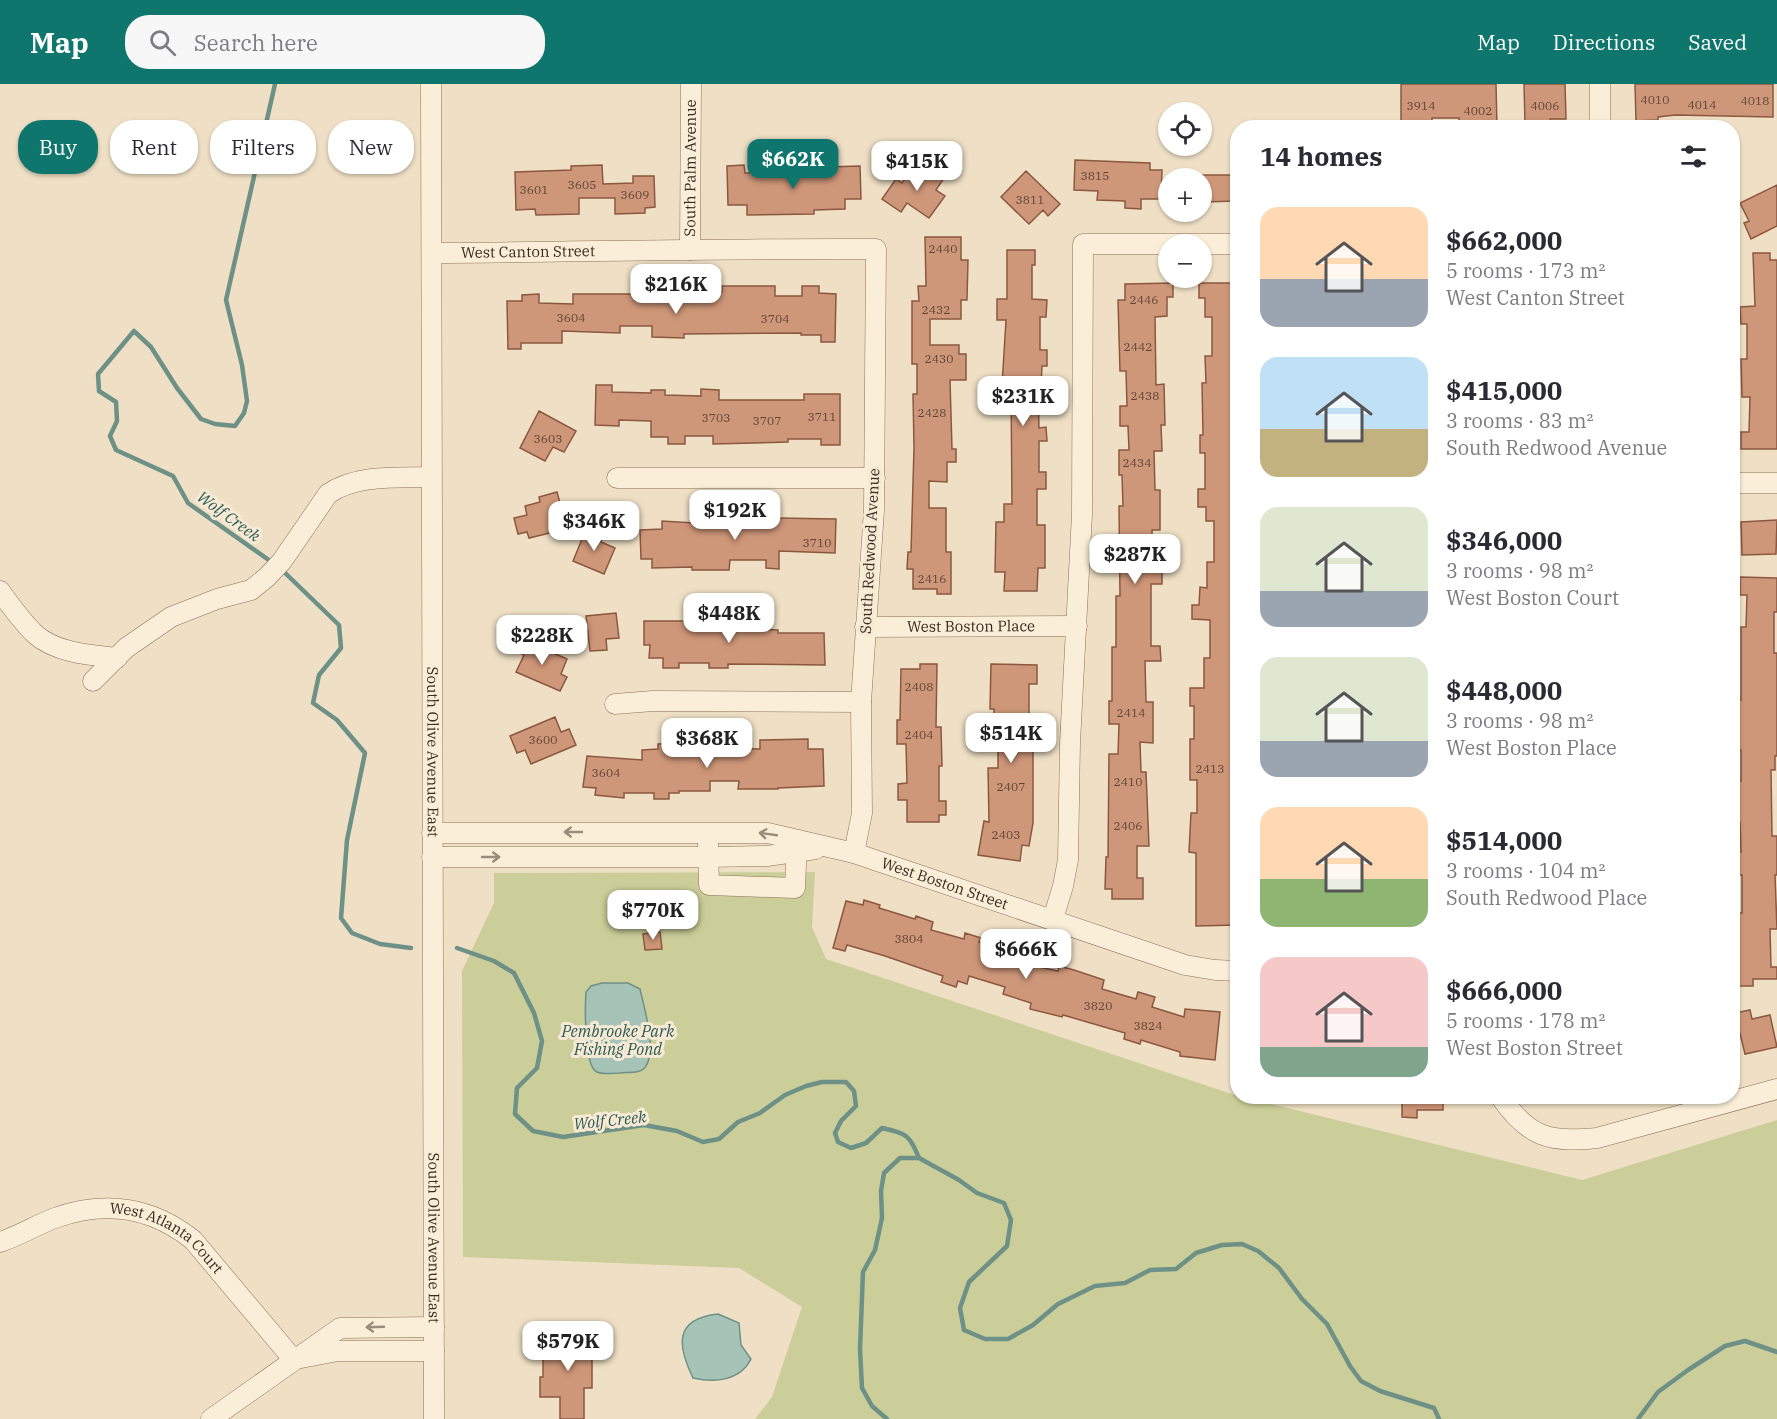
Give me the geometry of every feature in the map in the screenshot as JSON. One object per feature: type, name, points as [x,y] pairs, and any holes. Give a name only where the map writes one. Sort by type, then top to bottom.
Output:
[{"type":"street","name":"South Olive Avenue East","points":[[431,84],[434,1419]]},
{"type":"street","name":"South Palm Avenue","points":[[690,250],[691,84]]},
{"type":"street","points":[[1600,84],[1600,120]]},
{"type":"street","points":[[1053,919],[1068,860],[1070,743],[1082,514],[1083,244],[1230,244]]},
{"type":"street","name":"West Canton Street","points":[[432,253],[876,249]]},
{"type":"street","name":"South Redwood Avenue","points":[[854,853],[861,813],[861,702],[875,478],[876,249]]},
{"type":"street","points":[[93,681],[126,648],[171,617],[217,599],[250,590],[267,577],[282,561],[328,494],[335,489],[357,481],[431,477]]},
{"type":"street","points":[[617,478],[875,478]]},
{"type":"street","points":[[1740,483],[1777,483]]},
{"type":"street","points":[[0,591],[38,636],[64,649],[117,658]]},
{"type":"street","name":"West Boston Place","points":[[865,627],[1077,626]]},
{"type":"street","points":[[615,704],[653,701],[861,702]]},
{"type":"street","points":[[708,832],[709,885],[795,888],[797,846]]},
{"type":"street","name":"West Boston Street","points":[[432,833],[768,833],[797,846],[854,853],[1185,965],[1230,971]]},
{"type":"street","name":"West Boston Street","points":[[432,857],[767,856],[797,846]]},
{"type":"street","points":[[1740,1096],[1777,1089]]},
{"type":"street","points":[[1505,1104],[1512,1115],[1531,1129],[1551,1139],[1572,1141],[1597,1138],[1706,1104]]},
{"type":"street","name":"West Atlanta Court","points":[[0,1242],[71,1213],[90,1209],[124,1209],[164,1220],[194,1240],[293,1359]]},
{"type":"street","points":[[211,1419],[340,1328],[434,1327]]},
{"type":"street","points":[[293,1359],[338,1351],[434,1351]]},
{"type":"green space","points":[[815,872],[812,927],[826,959],[1230,1093],[1230,1104],[1271,1104],[1582,1180],[1777,1120],[1777,1419],[755,1419],[772,1397],[802,1307],[739,1268],[463,1257],[462,971],[494,903],[494,873]]},
{"type":"water","name":"Pembrooke Park Fishing Pond","points":[[602,983],[628,983],[640,989],[650,1039],[649,1059],[644,1069],[635,1072],[606,1074],[597,1072],[593,1068],[586,1035],[586,992],[591,986]]},
{"type":"water","points":[[718,1314],[739,1323],[741,1345],[751,1359],[740,1372],[726,1379],[693,1378],[684,1355],[683,1336],[693,1321]]},
{"type":"building","points":[[1401,84],[1496,84],[1497,120],[1432,118],[1432,120],[1401,120]]},
{"type":"building","points":[[1524,84],[1565,84],[1566,119],[1525,120]]},
{"type":"building","points":[[1635,84],[1773,84],[1773,117],[1675,115],[1658,117],[1658,120],[1636,120]]},
{"type":"building","points":[[1075,160],[1150,163],[1150,170],[1158,170],[1158,199],[1141,199],[1141,209],[1125,208],[1125,201],[1097,200],[1098,191],[1074,190]]},
{"type":"building","points":[[602,165],[603,184],[633,183],[633,176],[654,176],[655,207],[645,208],[645,213],[615,214],[615,198],[579,198],[579,214],[536,215],[535,209],[516,210],[515,172],[571,170],[571,166]]},
{"type":"building","points":[[744,165],[745,173],[828,172],[827,167],[860,166],[861,199],[845,199],[845,209],[814,210],[814,214],[747,215],[747,205],[728,205],[727,166]]},
{"type":"building","points":[[928,167],[944,178],[936,190],[945,196],[929,218],[907,203],[901,212],[882,199],[896,179],[902,183],[911,170],[921,177]]},
{"type":"building","points":[[1026,171],[1060,204],[1048,216],[1043,210],[1029,224],[1001,197]]},
{"type":"building","points":[[1212,175],[1230,175],[1230,201],[1212,202]]},
{"type":"building","points":[[1777,185],[1777,226],[1751,239],[1744,223],[1749,221],[1740,203]]},
{"type":"building","points":[[925,237],[961,237],[961,260],[968,260],[967,300],[961,300],[961,319],[930,319],[930,345],[959,345],[959,354],[966,354],[966,380],[950,380],[952,449],[956,449],[956,462],[947,462],[947,482],[929,481],[929,508],[946,508],[946,552],[951,552],[951,594],[937,594],[937,589],[913,589],[913,569],[907,569],[908,552],[911,552],[913,394],[917,394],[917,364],[912,364],[912,301],[919,301],[918,286],[926,286]]},
{"type":"building","points":[[1007,250],[1035,250],[1035,265],[1032,265],[1032,299],[1047,300],[1046,317],[1040,317],[1040,350],[1047,350],[1047,366],[1042,366],[1041,386],[1038,386],[1039,428],[1046,427],[1047,441],[1039,441],[1039,472],[1046,472],[1046,489],[1037,489],[1037,525],[1045,525],[1045,568],[1038,568],[1037,591],[1004,591],[1005,572],[995,572],[996,522],[1004,522],[1004,504],[1012,504],[1011,386],[1002,386],[1006,320],[997,320],[997,299],[1007,299]]},
{"type":"building","points":[[1753,253],[1770,253],[1770,260],[1777,260],[1777,449],[1741,449],[1741,432],[1749,432],[1750,397],[1742,397],[1741,359],[1747,359],[1747,324],[1741,324],[1740,307],[1755,306]]},
{"type":"building","points":[[1158,283],[1158,288],[1173,288],[1173,297],[1167,297],[1167,316],[1155,317],[1156,385],[1164,384],[1165,425],[1161,425],[1162,451],[1154,451],[1155,490],[1160,490],[1160,530],[1152,530],[1153,570],[1162,570],[1162,584],[1151,584],[1151,646],[1160,646],[1161,661],[1145,661],[1146,702],[1153,702],[1153,743],[1140,742],[1141,772],[1146,772],[1149,846],[1137,846],[1137,878],[1143,878],[1143,899],[1112,899],[1112,889],[1105,889],[1106,857],[1108,857],[1109,754],[1118,754],[1119,724],[1109,724],[1109,701],[1112,701],[1112,647],[1116,647],[1116,596],[1120,596],[1119,506],[1123,506],[1119,450],[1129,450],[1128,426],[1120,426],[1120,406],[1127,406],[1126,371],[1120,371],[1118,300],[1125,300],[1125,284]]},
{"type":"building","points":[[1212,283],[1230,283],[1230,925],[1196,926],[1196,853],[1189,852],[1191,813],[1197,813],[1197,780],[1190,780],[1190,739],[1194,739],[1194,706],[1190,706],[1190,688],[1204,688],[1204,658],[1210,658],[1210,620],[1192,619],[1192,605],[1199,605],[1200,587],[1207,588],[1207,562],[1214,562],[1214,521],[1206,521],[1206,507],[1198,507],[1198,489],[1205,489],[1205,453],[1200,453],[1200,435],[1203,435],[1202,383],[1206,383],[1205,356],[1212,356],[1212,317],[1205,317],[1205,298],[1199,298],[1199,288],[1212,288]]},
{"type":"building","points":[[722,286],[775,286],[775,296],[802,296],[802,286],[819,286],[819,293],[836,294],[835,342],[821,342],[821,335],[801,335],[801,333],[684,334],[684,338],[652,337],[652,326],[620,326],[620,333],[562,331],[562,343],[521,343],[521,349],[508,349],[507,301],[522,301],[522,295],[539,294],[539,303],[573,304],[573,294],[635,294],[635,300],[668,300],[668,291],[722,292]]},
{"type":"building","points":[[596,385],[612,385],[612,392],[651,393],[651,390],[665,390],[665,395],[701,396],[701,389],[719,390],[719,400],[804,400],[804,394],[840,394],[840,445],[821,445],[821,439],[713,444],[713,436],[685,436],[685,444],[668,444],[668,437],[651,437],[651,421],[619,420],[619,426],[595,425]]},
{"type":"building","points":[[539,411],[576,431],[564,452],[553,447],[545,461],[520,448]]},
{"type":"building","points":[[557,492],[563,514],[558,515],[562,530],[529,538],[527,532],[518,534],[514,518],[527,515],[525,506],[540,502],[539,497]]},
{"type":"building","points":[[712,517],[836,519],[835,553],[779,551],[779,569],[766,568],[766,560],[730,560],[729,570],[692,570],[692,567],[652,568],[652,559],[641,559],[640,530],[662,529],[662,521],[712,524]]},
{"type":"building","points":[[1777,520],[1776,554],[1742,555],[1741,522]]},
{"type":"building","points":[[587,527],[604,534],[601,542],[615,548],[604,574],[573,561]]},
{"type":"building","points":[[1740,577],[1777,578],[1774,653],[1777,653],[1777,756],[1775,756],[1775,770],[1771,770],[1772,836],[1777,836],[1777,875],[1775,875],[1777,929],[1770,929],[1771,967],[1777,967],[1777,979],[1753,979],[1753,986],[1740,986],[1741,627],[1746,627],[1747,595],[1740,595]]},
{"type":"building","points":[[616,613],[619,638],[606,639],[607,650],[590,651],[586,616]]},
{"type":"building","points":[[692,614],[709,614],[709,619],[755,621],[755,629],[778,630],[778,633],[824,633],[825,665],[728,664],[728,668],[709,668],[709,663],[679,663],[679,668],[663,668],[663,658],[649,658],[650,645],[644,645],[644,621],[692,621]]},
{"type":"building","points":[[523,640],[567,659],[561,674],[567,677],[560,691],[516,672],[524,655],[518,652]]},
{"type":"building","points":[[920,664],[937,664],[936,727],[941,727],[942,766],[939,766],[939,801],[946,801],[946,815],[939,815],[939,822],[907,822],[907,800],[898,800],[898,784],[907,783],[906,744],[897,744],[901,669],[920,669]]},
{"type":"building","points":[[991,664],[1037,665],[1037,684],[1029,684],[1029,719],[1033,719],[1033,823],[1029,846],[1022,845],[1020,861],[978,855],[984,821],[989,822],[988,768],[998,768],[998,730],[994,730],[994,709],[990,709]]},
{"type":"building","points":[[555,717],[561,732],[569,729],[576,745],[531,764],[525,750],[517,753],[510,736]]},
{"type":"building","points":[[707,739],[708,748],[760,749],[760,740],[808,739],[808,749],[823,749],[824,786],[738,789],[739,781],[710,781],[710,791],[679,791],[679,793],[669,793],[669,799],[654,799],[654,793],[624,793],[624,798],[595,795],[596,788],[583,787],[587,756],[642,760],[642,750],[658,749],[658,744],[691,743],[691,740]]},
{"type":"building","points":[[864,900],[880,905],[879,908],[933,922],[931,930],[964,939],[965,933],[981,938],[979,942],[1027,956],[1024,964],[1058,971],[1059,966],[1104,980],[1102,989],[1136,999],[1138,992],[1155,997],[1152,1007],[1184,1017],[1185,1009],[1220,1012],[1215,1060],[1180,1056],[1180,1052],[1141,1040],[1140,1044],[1124,1039],[1125,1033],[1063,1015],[1062,1017],[1030,1009],[1031,1003],[1003,994],[1005,987],[969,976],[967,984],[958,981],[956,987],[941,982],[943,976],[885,956],[847,945],[845,951],[833,948],[846,901],[863,905]]},
{"type":"building","points":[[660,932],[662,949],[645,950],[643,934]]},
{"type":"building","points":[[1750,1010],[1752,1019],[1770,1015],[1777,1047],[1745,1054],[1740,1034],[1740,1012]]},
{"type":"building","points":[[1402,1104],[1443,1104],[1443,1110],[1417,1110],[1417,1118],[1402,1117]]},
{"type":"building","points":[[554,1332],[592,1332],[592,1388],[584,1388],[584,1419],[560,1419],[560,1397],[540,1397],[540,1377],[543,1377],[543,1346],[554,1346]]},
{"type":"waterway","name":"Wolf Creek","points":[[273,563],[188,503],[173,476],[116,450],[110,436],[117,421],[116,402],[99,391],[98,374],[134,331],[151,347],[177,388],[201,419],[215,424],[235,426],[244,413],[247,401],[242,365],[226,300],[275,84]]},
{"type":"waterway","name":"Wolf Creek","points":[[282,570],[339,625],[341,648],[319,675],[313,703],[337,720],[365,753],[347,840],[341,918],[352,933],[380,944],[411,948]]},
{"type":"waterway","name":"Wolf Creek","points":[[457,948],[494,961],[514,973],[534,1013],[542,1041],[537,1068],[517,1088],[515,1114],[533,1131],[563,1137],[644,1125],[677,1131],[703,1142],[719,1139],[738,1122],[760,1113],[785,1095],[806,1086],[822,1082],[846,1082],[854,1091],[856,1106],[841,1121],[835,1133],[838,1142],[851,1148],[866,1143],[882,1128],[906,1136],[913,1144],[919,1158]]},
{"type":"waterway","points":[[887,1419],[872,1406],[862,1388],[860,1349],[863,1272],[875,1250],[882,1218],[881,1191],[884,1173],[900,1158],[919,1158],[959,1180],[977,1193],[1004,1203],[1011,1220],[1007,1246],[969,1282],[960,1308],[964,1330],[985,1339],[1008,1339],[1033,1325],[1058,1304],[1095,1286],[1125,1283],[1150,1270],[1176,1269],[1196,1253],[1222,1245],[1242,1244],[1258,1251],[1279,1268],[1302,1299],[1327,1324],[1361,1381],[1380,1391],[1434,1408],[1439,1419]]},
{"type":"waterway","points":[[1638,1419],[1658,1392],[1725,1346],[1745,1341],[1777,1352]]}]
